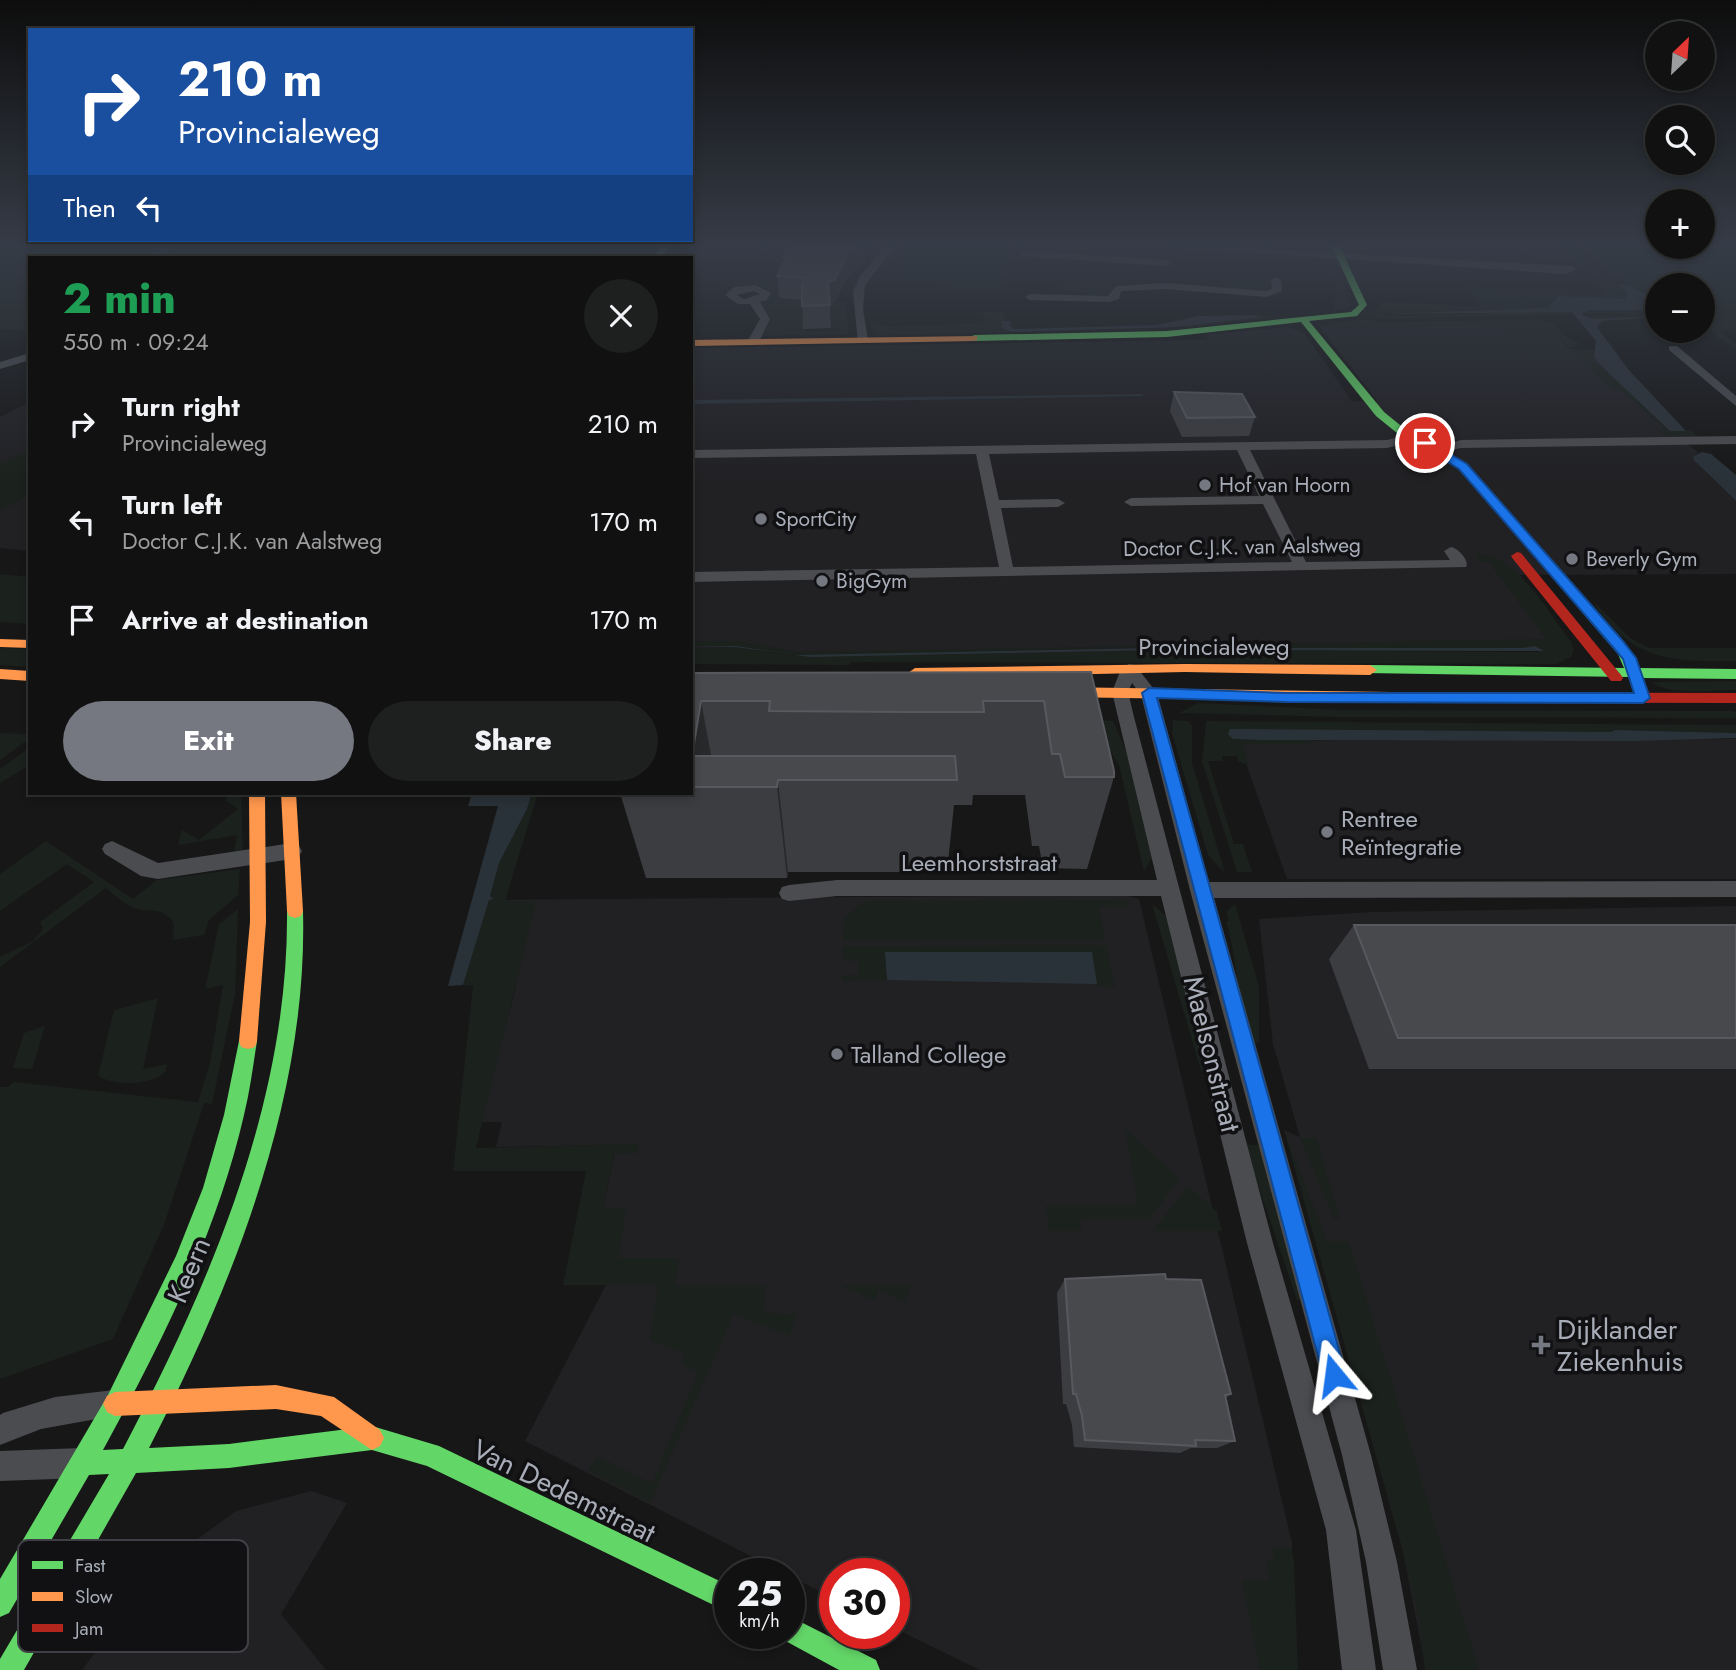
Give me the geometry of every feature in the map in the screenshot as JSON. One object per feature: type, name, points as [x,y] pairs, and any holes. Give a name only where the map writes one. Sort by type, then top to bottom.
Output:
[{"type":"street","points":[[753,342],[762,325]]},
{"type":"street","points":[[861,325],[862,341]]},
{"type":"street","points":[[693,343],[1167,334],[1256,325]]},
{"type":"street","points":[[1308,325],[1380,414],[1463,466],[1617,643],[1635,673],[1643,698]]},
{"type":"street","points":[[1673,348],[1736,402]]},
{"type":"street","points":[[0,366],[28,357]]},
{"type":"street","points":[[693,454],[1245,452],[1387,444],[1415,437]]},
{"type":"street","points":[[1438,449],[1461,444],[1736,440]]},
{"type":"street","points":[[1245,452],[1301,566]]},
{"type":"street","points":[[983,455],[1007,572]]},
{"type":"street","points":[[1488,497],[1507,542],[1609,673],[1643,698]]},
{"type":"street","name":"Doctor C.J.K. van Aalstweg","points":[[1131,502],[1268,500]]},
{"type":"street","points":[[993,504],[1058,503]]},
{"type":"street","name":"Doctor C.J.K. van Aalstweg","points":[[693,577],[1461,564],[1451,551]]},
{"type":"street","points":[[0,643],[28,645]]},
{"type":"street","points":[[1617,643],[1688,674]]},
{"type":"street","points":[[1120,692],[1129,669]]},
{"type":"street","name":"Provincialeweg","points":[[903,673],[1129,669],[1490,669],[1736,674]]},
{"type":"street","name":"Maelsonstraat","points":[[1129,669],[1149,693],[1200,890],[1360,1467],[1386,1571],[1400,1670]]},
{"type":"street","points":[[0,674],[28,676]]},
{"type":"street","name":"Provincialeweg","points":[[1042,692],[1287,697],[1716,698]]},
{"type":"street","name":"Maelsonstraat","points":[[1120,692],[1260,1243],[1342,1530],[1359,1670]]},
{"type":"street","points":[[1716,698],[1736,700]]},
{"type":"street","name":"Keern","points":[[37,1540],[144,1349],[198,1225],[230,1133],[255,981],[260,857],[257,795]]},
{"type":"street","name":"Keern","points":[[86,1540],[132,1463],[235,1233],[268,1122],[293,1005],[295,953],[288,795]]},
{"type":"street","points":[[112,849],[148,870],[292,851]]},
{"type":"street","name":"Leemhorststraat","points":[[789,894],[837,888],[1170,888]]},
{"type":"street","points":[[1200,890],[1736,889]]},
{"type":"street","name":"Van Dedemstraat","points":[[115,1404],[276,1397],[326,1405],[372,1438],[430,1455],[714,1592]]},
{"type":"street","points":[[0,1430],[15,1422],[58,1410],[115,1404]]},
{"type":"street","name":"Van Dedemstraat","points":[[82,1463],[132,1463],[311,1448],[372,1438]]},
{"type":"street","points":[[0,1466],[82,1463]]},
{"type":"street","name":"Keern","points":[[0,1604],[18,1573]]},
{"type":"street","points":[[805,1638],[866,1670]]},
{"type":"street","name":"Keern","points":[[9,1670],[20,1652]]},
{"type":"shaded area","points":[[0,325],[28,325],[28,331],[0,329]]},
{"type":"shaded area","points":[[767,325],[803,325],[803,329],[807,331],[844,331],[825,328],[831,328],[831,325],[848,325],[849,334],[763,336]]},
{"type":"shaded area","points":[[871,325],[1002,325],[1002,329],[1013,332],[1210,325],[1192,327],[873,336]]},
{"type":"shaded area","points":[[1002,325],[1011,325],[1015,329],[1194,325],[1013,332],[1002,329]]},
{"type":"shaded area","points":[[1322,325],[1472,325],[1473,326],[1324,328]]},
{"type":"shaded area","points":[[1489,325],[1553,325],[1582,344],[1570,348],[1553,334],[1511,334]]},
{"type":"shaded area","name":"Hof van Hoorn","points":[[1543,325],[1570,349],[1595,350],[1597,362],[1628,394],[1699,453],[1707,473],[1736,501],[1736,574],[1520,575],[1571,642],[1544,651],[1159,650],[810,657],[757,650],[693,648],[693,348],[1209,340],[1205,335],[1288,327],[1304,333],[1352,401],[1378,402],[1319,326]]},
{"type":"shaded area","points":[[1583,325],[1599,325],[1597,327],[1628,369],[1686,431],[1670,431],[1597,362],[1594,356],[1596,341]]},
{"type":"shaded area","points":[[1715,325],[1736,325],[1736,330],[1731,331],[1736,338],[1727,330],[1720,331],[1736,344],[1736,349],[1715,334]]},
{"type":"shaded area","points":[[1570,349],[1595,350],[1597,362],[1670,431],[1690,430],[1698,437],[1672,438],[1656,431],[1665,429],[1622,391],[1613,391]]},
{"type":"shaded area","points":[[1141,394],[1145,396],[693,404],[693,400]]},
{"type":"shaded area","points":[[28,403],[28,551],[0,548],[0,417]]},
{"type":"shaded area","points":[[28,452],[28,495],[0,511],[0,464]]},
{"type":"shaded area","points":[[1702,452],[1711,454],[1736,475],[1736,501],[1694,460],[1693,457]]},
{"type":"shaded area","points":[[1477,553],[1506,564],[1531,588],[1571,642],[1574,650],[1571,657],[1557,664],[693,664],[693,648],[735,647],[796,656],[736,646],[693,646],[693,641],[739,641],[798,652],[1546,639],[1489,562],[1477,562]],"holes":[[[1159,648],[1533,648],[1539,652],[1159,650],[797,656]]]},
{"type":"shaded area","points":[[0,574],[28,577],[28,624],[0,622]]},
{"type":"shaded area","points":[[1594,602],[1630,638],[1649,648],[1736,648],[1736,661],[1683,660],[1652,653],[1623,636],[1609,623]]},
{"type":"shaded area","points":[[693,646],[736,646],[796,655],[1159,648],[1535,646],[1544,651],[1159,650],[810,657],[735,647]]},
{"type":"shaded area","points":[[0,648],[28,649],[28,667],[0,665]]},
{"type":"shaded area","points":[[1736,681],[1736,690],[1705,691],[1668,689],[1653,682]]},
{"type":"shaded area","points":[[1198,703],[1344,710],[1732,711],[1736,712],[1736,718],[1339,717],[1179,713]]},
{"type":"shaded area","points":[[1099,720],[1113,721],[1131,762],[1154,855],[1144,871],[1119,765],[1098,732]]},
{"type":"shaded area","points":[[1173,720],[1188,721],[1192,726],[1192,763],[1225,873],[1208,855],[1172,733]]},
{"type":"shaded area","points":[[1206,721],[1736,725],[1736,733],[1615,730],[1278,731],[1231,736],[1233,739],[1309,740],[1311,744],[1243,744],[1249,766],[1238,761],[1237,756],[1222,756],[1223,761],[1208,761],[1234,844],[1243,844],[1252,872],[1237,872],[1202,761]]},
{"type":"shaded area","points":[[1230,729],[1615,730],[1736,733],[1736,738],[1635,741],[1261,740],[1233,739],[1228,734]]},
{"type":"shaded area","points":[[0,733],[27,734],[28,739],[0,760]]},
{"type":"shaded area","points":[[1736,739],[1736,879],[1287,879],[1238,741]]},
{"type":"shaded area","points":[[28,748],[28,766],[0,783],[0,769]]},
{"type":"shaded area","points":[[229,795],[241,795],[243,853],[234,854],[237,835],[178,845],[182,830],[199,840],[238,809],[225,800]]},
{"type":"shaded area","points":[[471,795],[531,795],[499,863],[490,896],[494,899],[489,900],[463,985],[448,986],[498,806],[468,806]]},
{"type":"shaded area","points":[[531,795],[537,795],[505,901],[536,902],[476,1148],[639,1144],[637,1153],[614,1154],[603,1208],[626,1208],[619,1258],[679,1258],[676,1285],[766,1285],[764,1313],[797,1314],[789,1336],[734,1314],[650,1503],[588,1470],[596,1456],[652,1483],[698,1373],[681,1364],[685,1354],[650,1340],[658,1285],[563,1285],[586,1171],[453,1171],[473,986],[463,985],[489,900],[494,899],[490,896],[499,863]]},
{"type":"shaded area","points":[[46,841],[133,899],[157,880],[240,869],[238,895],[209,920],[204,935],[173,940],[174,923],[169,917],[160,912],[134,908],[106,888],[0,967],[0,957],[33,941],[43,929],[40,922],[94,882],[67,864],[0,911],[0,874]]},
{"type":"shaded area","points":[[1123,895],[1139,899],[1292,1543],[1296,1670],[980,1670],[910,1636],[910,1558],[819,1558],[819,1591],[805,1584],[805,1558],[755,1558],[525,1441],[606,1285],[603,1209],[616,1145],[496,1147],[502,1122],[481,1122],[516,986],[463,985],[489,900]]},
{"type":"shaded area","points":[[1120,900],[1129,903],[1129,907],[1100,907],[1105,940],[843,940],[844,919],[864,901]]},
{"type":"shaded area","points":[[1152,904],[1171,920],[1212,1077],[1201,1071]]},
{"type":"shaded area","points":[[1235,904],[1259,986],[1259,1043],[1252,1042],[1247,1028],[1226,921],[1229,921],[1226,912]]},
{"type":"shaded area","name":"Dijklander Ziekenhuis","points":[[1736,906],[1736,1670],[1426,1670],[1403,1551],[1284,1130],[1300,1137],[1273,1044],[1259,919],[1374,912]]},
{"type":"shaded area","points":[[238,909],[235,994],[212,1104],[204,1103],[165,1222],[113,1339],[0,1379],[0,1087],[8,1087],[14,1082],[198,1102],[210,1063],[223,985],[205,989],[219,924]]},
{"type":"shaded area","points":[[1106,945],[1115,987],[1097,986],[1091,952],[886,952],[887,980],[842,981],[842,976],[858,975],[858,961],[842,961],[843,946]]},
{"type":"shaded area","points":[[885,952],[1092,952],[1097,984],[887,980]]},
{"type":"shaded area","points":[[158,998],[143,1069],[168,1064],[165,1072],[151,1080],[132,1083],[113,1082],[98,1076],[114,1010]]},
{"type":"shaded area","points":[[45,1026],[32,1069],[13,1068],[24,1033]]},
{"type":"shaded area","points":[[1125,1129],[1180,1179],[1149,1219],[1080,1219],[1081,1231],[1049,1231],[1046,1205],[1138,1205]]},
{"type":"shaded area","points":[[1284,1130],[1327,1241],[1349,1241],[1479,1670],[1425,1670],[1418,1616],[1403,1551]]},
{"type":"shaded area","points":[[1300,1138],[1316,1138],[1340,1218],[1334,1219]]},
{"type":"shaded area","points":[[1244,1144],[1264,1146],[1305,1299],[1297,1300]]},
{"type":"shaded area","points":[[1189,1186],[1217,1212],[1222,1231],[1152,1231]]},
{"type":"shaded area","points":[[841,1285],[911,1285],[905,1302],[879,1290],[874,1301]]},
{"type":"shaded area","points":[[311,1491],[347,1503],[281,1614],[326,1670],[82,1670],[95,1652],[248,1652],[248,1540],[196,1540],[236,1511]]},
{"type":"shaded area","points":[[1272,1548],[1291,1548],[1294,1563],[1298,1670],[1260,1670],[1242,1580],[1270,1580],[1266,1559],[1274,1559]]},
{"type":"building","points":[[1174,392],[1242,394],[1255,417],[1187,418]]},
{"type":"building","points":[[1091,672],[1114,777],[1065,777],[1060,754],[1052,754],[1044,701],[983,701],[984,712],[904,712],[769,711],[770,701],[701,701],[693,750],[693,673]]},
{"type":"building","points":[[693,756],[955,756],[957,780],[778,780],[777,787],[693,787]]},
{"type":"building","points":[[1354,925],[1736,925],[1736,1038],[1398,1038]]},
{"type":"building","points":[[1165,1274],[1166,1279],[1201,1280],[1231,1394],[1225,1395],[1235,1441],[1195,1440],[1196,1446],[1085,1440],[1082,1416],[1076,1394],[1073,1394],[1065,1279]]},
{"type":"traffic: fast","points":[[974,338],[1167,334],[1252,325]]},
{"type":"traffic: fast","points":[[1307,325],[1380,414],[1401,431],[1463,466],[1624,652],[1639,686]]},
{"type":"traffic: fast","points":[[1370,670],[1736,674]]},
{"type":"traffic: fast","points":[[85,1540],[126,1468],[194,1331],[224,1260],[249,1187],[270,1110],[290,1011],[295,962],[295,911]]},
{"type":"traffic: fast","points":[[37,1540],[116,1404],[185,1261],[213,1188],[234,1115],[248,1041]]},
{"type":"traffic: fast","points":[[82,1463],[229,1456],[372,1438],[430,1455],[714,1592]]},
{"type":"traffic: fast","points":[[0,1604],[18,1573]]},
{"type":"traffic: fast","points":[[805,1638],[866,1670]]},
{"type":"traffic: fast","points":[[9,1670],[20,1652]]},
{"type":"traffic: slow","points":[[693,343],[974,338]]},
{"type":"traffic: slow","points":[[0,643],[28,644]]},
{"type":"traffic: slow","points":[[915,673],[1185,668],[1370,670]]},
{"type":"traffic: slow","points":[[0,674],[28,676]]},
{"type":"traffic: slow","points":[[1059,692],[1392,697]]},
{"type":"traffic: slow","points":[[248,1041],[258,922],[257,795]]},
{"type":"traffic: slow","points":[[288,795],[295,911]]},
{"type":"traffic: slow","points":[[115,1404],[276,1397],[326,1405],[372,1438]]},
{"type":"traffic: jam","points":[[1517,556],[1616,678]]},
{"type":"traffic: jam","points":[[1392,697],[1736,698]]},
{"type":"place","name":"Hof van Hoorn","points":[[1205,485]]},
{"type":"place","name":"SportCity","points":[[761,519]]},
{"type":"place","name":"Beverly Gym","points":[[1572,559]]},
{"type":"place","name":"BigGym","points":[[822,581]]},
{"type":"place","name":"Rentree Reïntegratie","points":[[1327,832]]},
{"type":"place","name":"Talland College","points":[[837,1054]]},
{"type":"place","name":"Dijklander Ziekenhuis","points":[[1541,1345]]},
{"type":"route","points":[[1334,1375],[1200,890],[1149,693],[1287,697],[1643,698],[1629,658],[1617,643],[1566,588],[1463,466],[1425,443]]}]
